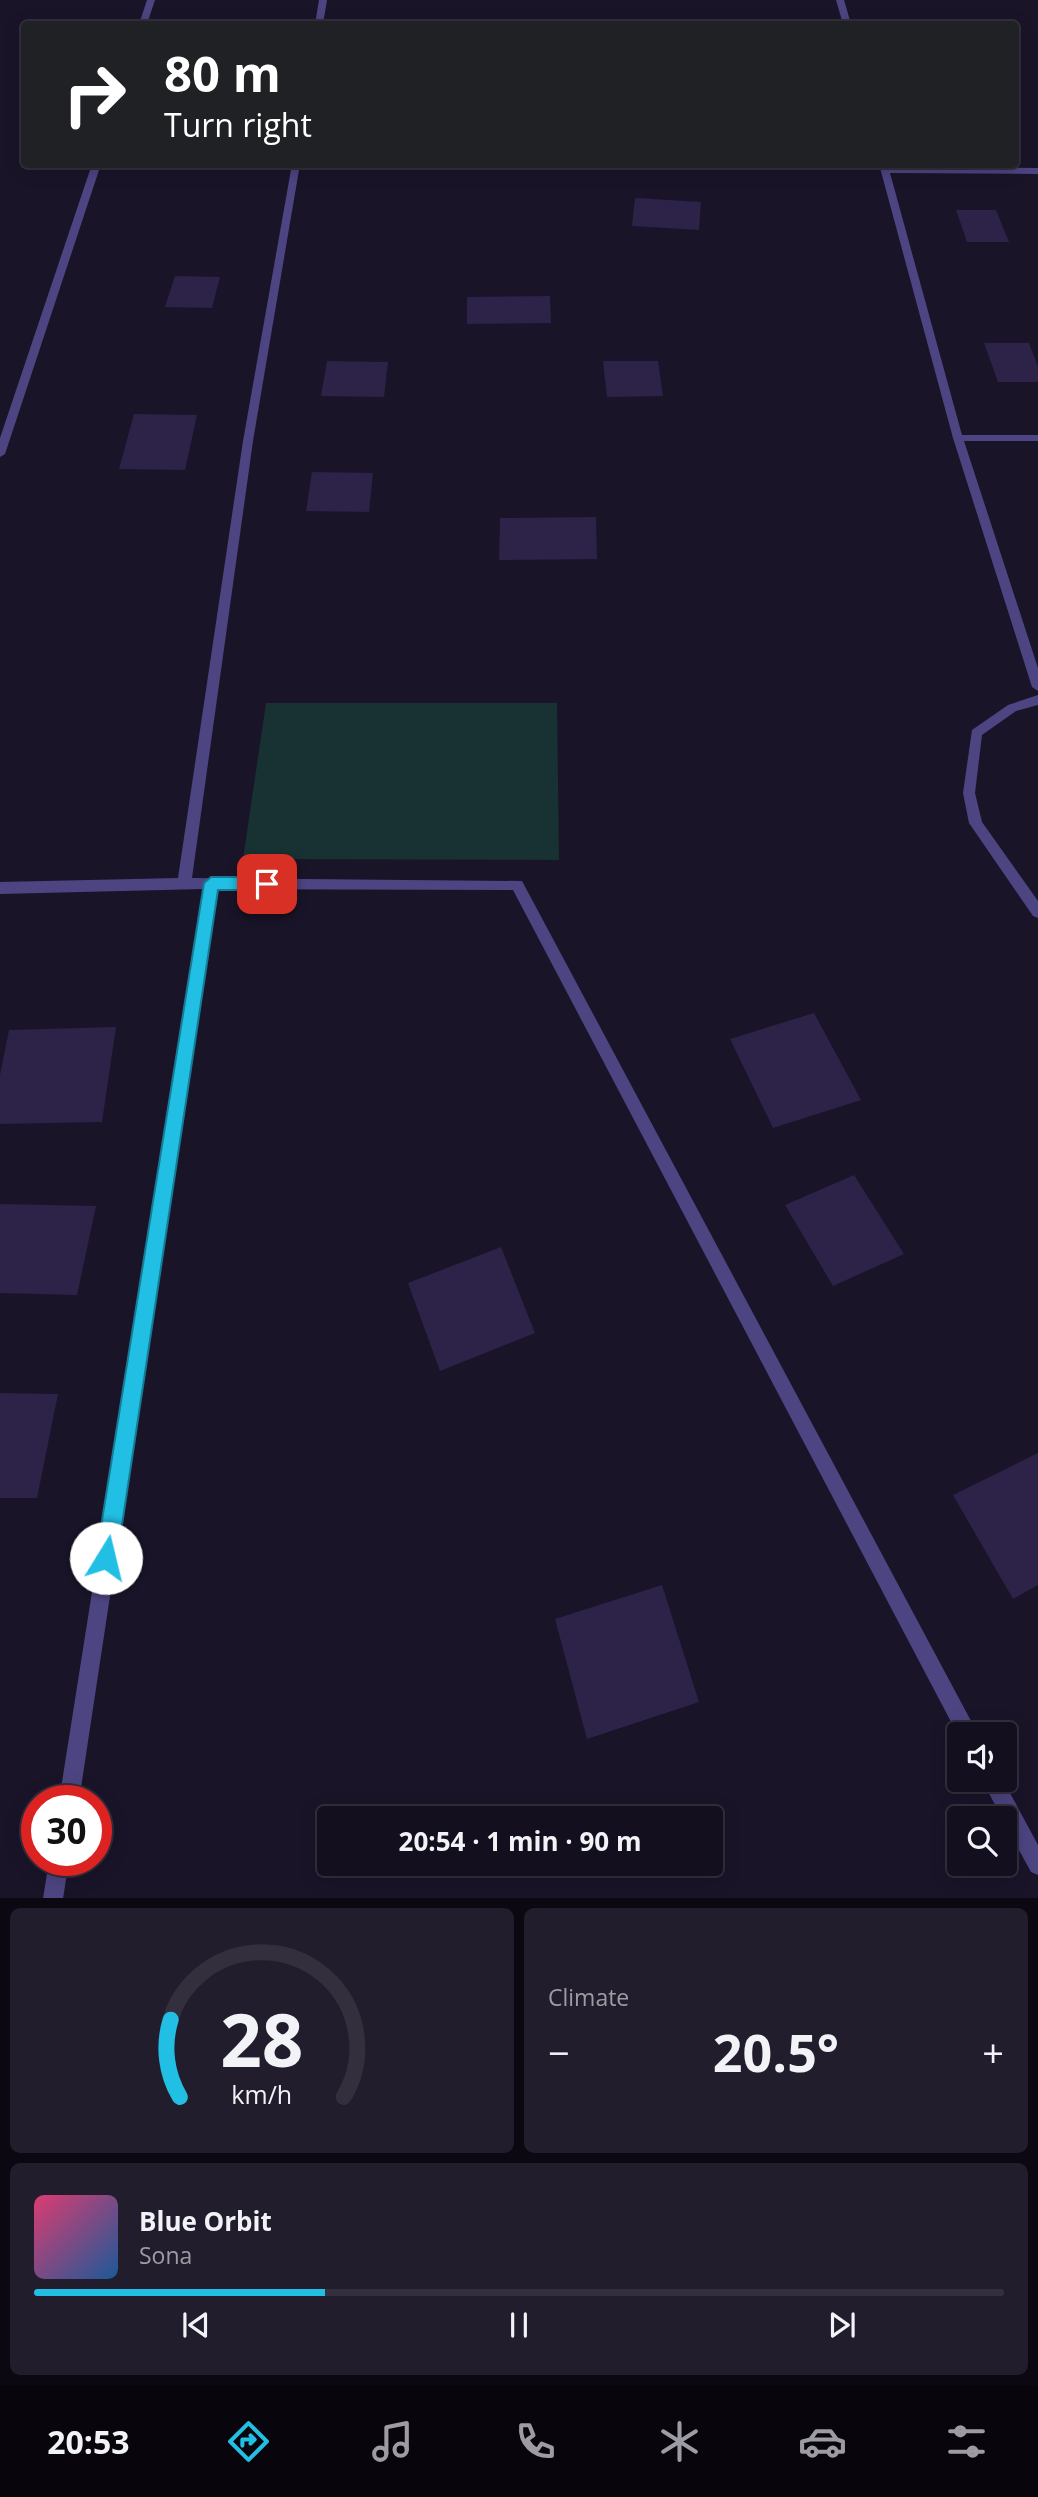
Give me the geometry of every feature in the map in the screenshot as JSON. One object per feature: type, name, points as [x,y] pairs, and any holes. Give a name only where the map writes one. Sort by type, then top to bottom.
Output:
[{"type":"street","points":[[144,21],[151,0]]},
{"type":"street","points":[[319,21],[323,0]]},
{"type":"street","points":[[840,0],[845,21]]},
{"type":"street","points":[[0,454],[96,168]]},
{"type":"street","points":[[184,884],[248,441],[295,168]]},
{"type":"street","points":[[884,168],[958,438],[1038,687]]},
{"type":"street","points":[[922,168],[1038,171]]},
{"type":"street","points":[[958,438],[1038,438]]},
{"type":"street","points":[[1038,700],[1012,708],[976,733],[969,793],[976,822],[1038,912]]},
{"type":"street","points":[[71,1785],[211,883]]},
{"type":"street","points":[[0,888],[211,883],[517,885],[962,1722]]},
{"type":"street","points":[[998,1792],[1038,1866]]},
{"type":"street","points":[[53,1898],[57,1876]]},
{"type":"green space","points":[[266,703],[557,703],[559,860],[243,859]]},
{"type":"building","points":[[635,198],[701,202],[699,230],[632,226]]},
{"type":"building","points":[[956,210],[996,210],[1009,242],[967,242]]},
{"type":"building","points":[[175,276],[220,277],[212,308],[165,307]]},
{"type":"building","points":[[550,296],[551,323],[467,324],[467,297]]},
{"type":"building","points":[[984,343],[1029,343],[1038,367],[1038,382],[998,382]]},
{"type":"building","points":[[327,361],[388,362],[384,397],[321,396]]},
{"type":"building","points":[[603,361],[658,361],[663,396],[607,397]]},
{"type":"building","points":[[134,414],[197,415],[185,470],[119,469]]},
{"type":"building","points":[[312,472],[373,473],[369,512],[306,511]]},
{"type":"building","points":[[596,517],[597,559],[499,560],[500,518]]},
{"type":"building","points":[[814,1013],[861,1100],[773,1128],[730,1039]]},
{"type":"building","points":[[116,1027],[102,1122],[0,1124],[0,1075],[9,1030]]},
{"type":"building","points":[[854,1175],[904,1254],[833,1286],[785,1205]]},
{"type":"building","points":[[0,1204],[96,1206],[77,1295],[0,1293]]},
{"type":"building","points":[[501,1247],[535,1333],[440,1371],[408,1283]]},
{"type":"building","points":[[0,1393],[58,1394],[37,1498],[0,1498]]},
{"type":"building","points":[[1038,1453],[1038,1585],[1013,1599],[953,1495]]},
{"type":"building","points":[[662,1585],[699,1702],[587,1739],[555,1619]]},
{"type":"route","points":[[106,1558],[211,883],[267,884]]}]
